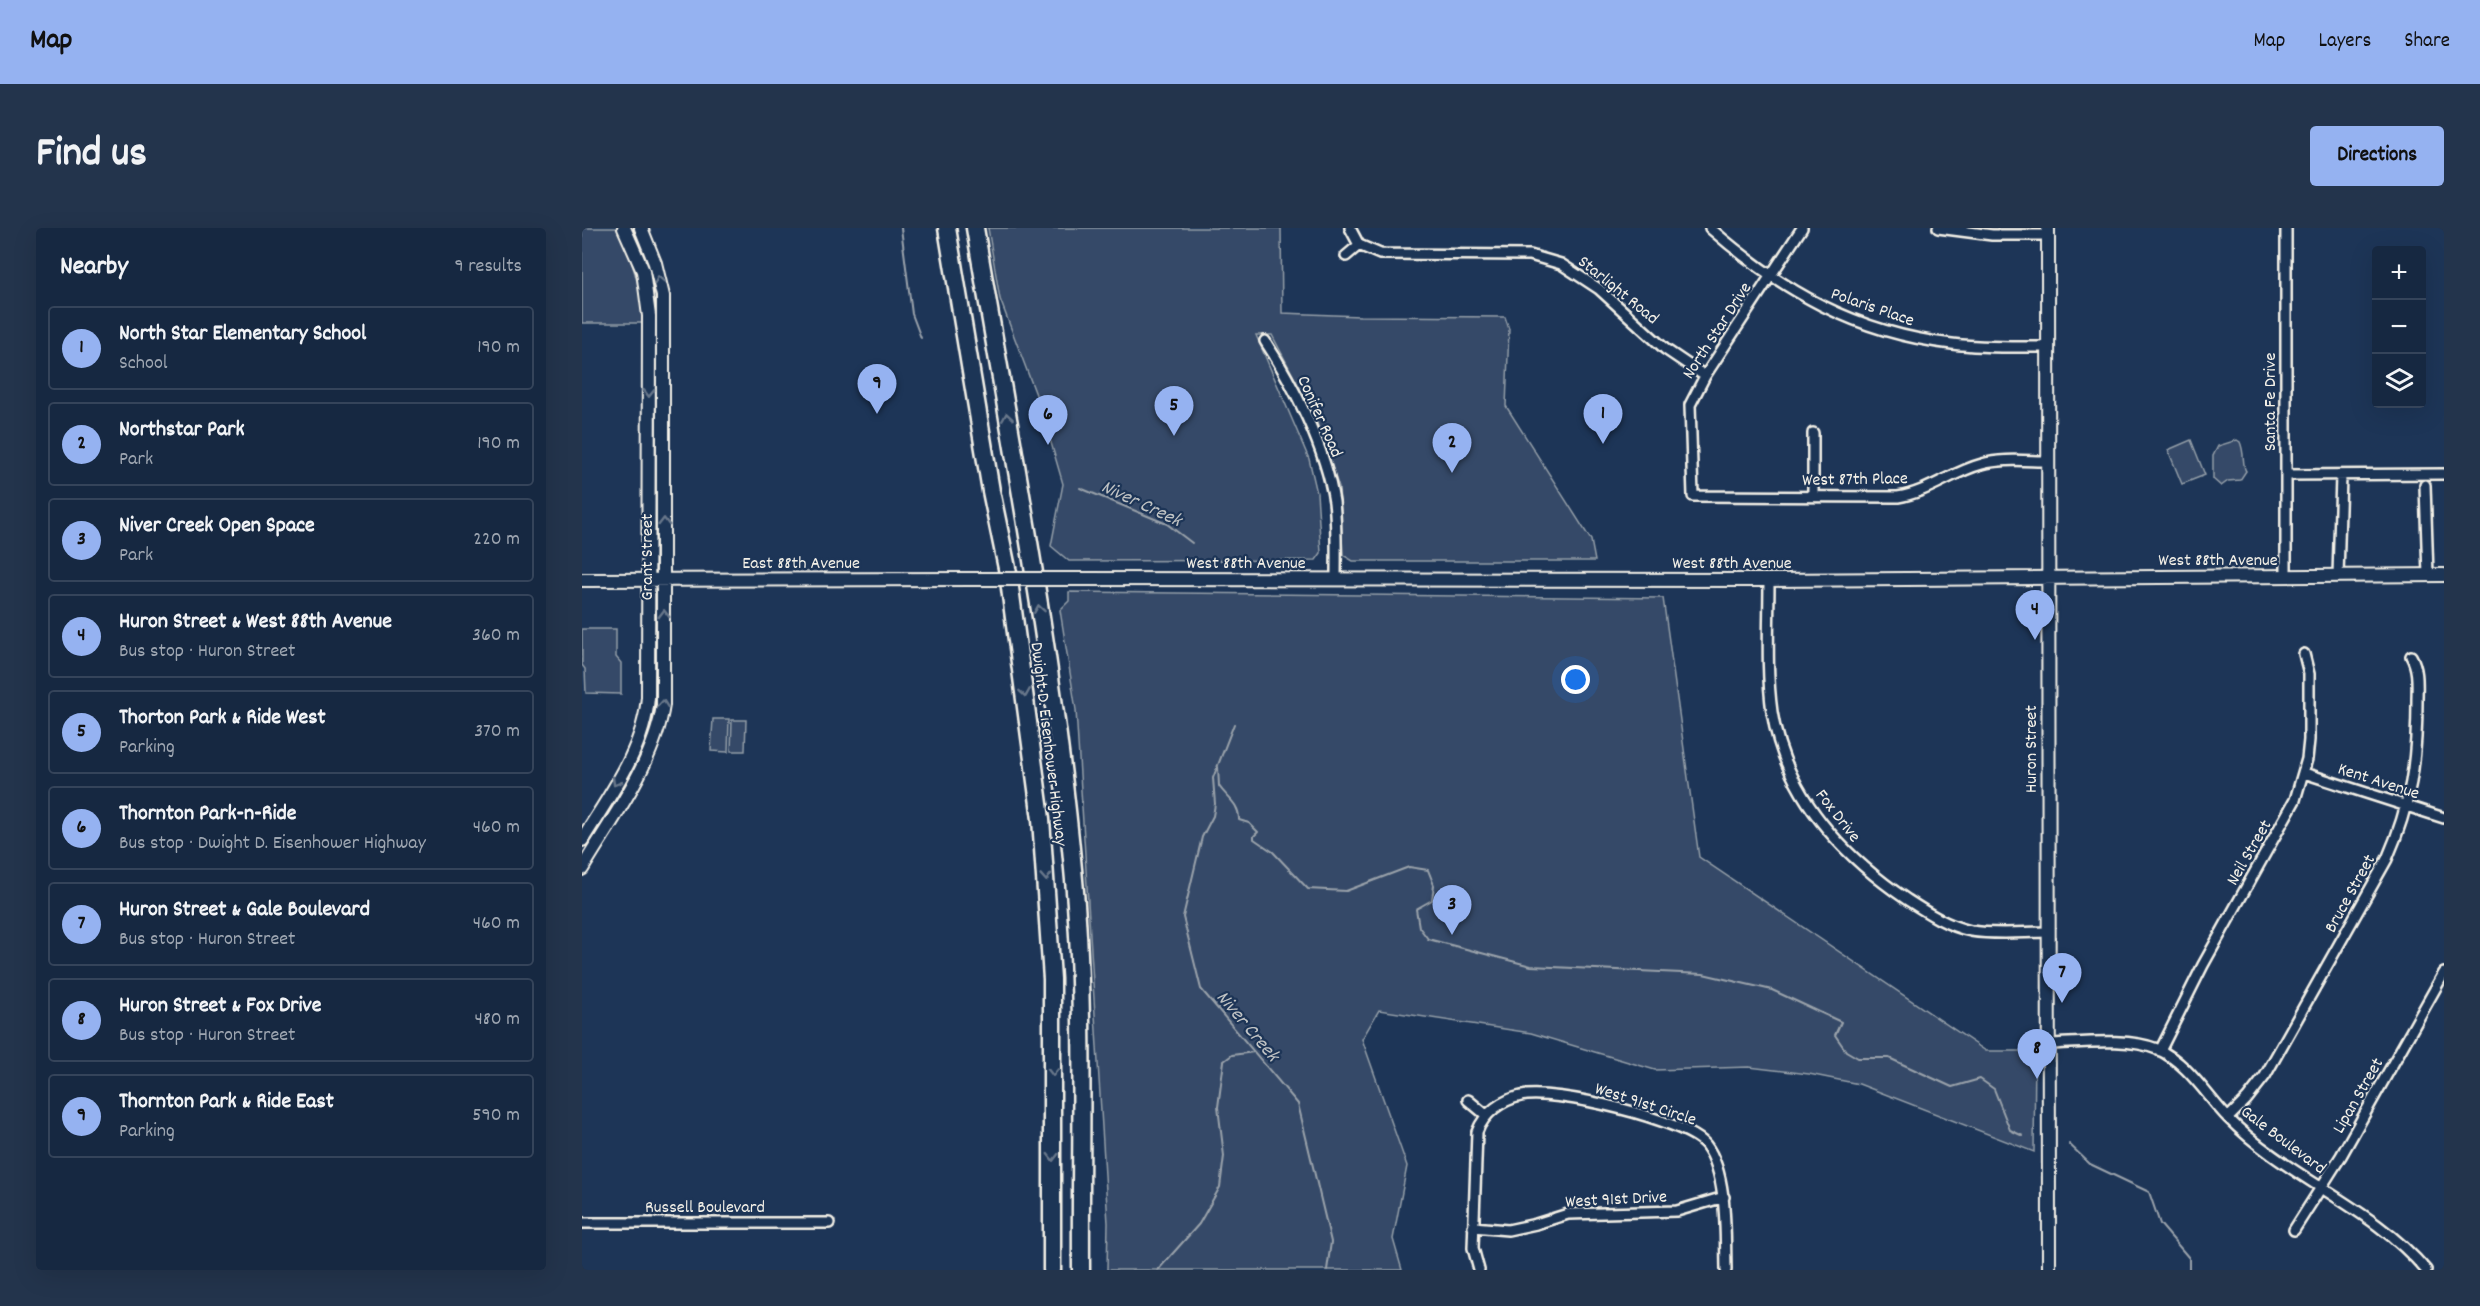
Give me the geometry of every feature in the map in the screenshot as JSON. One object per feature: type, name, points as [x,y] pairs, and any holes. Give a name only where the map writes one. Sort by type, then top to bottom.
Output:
[{"type":"highway","name":"Dwight D. Eisenhower Highway","points":[[947,228],[991,491],[1014,576],[1036,774],[1049,908],[1053,1038],[1052,1270]]},
{"type":"highway","points":[[957,228],[1014,576]]},
{"type":"highway","name":"Dwight D. Eisenhower Highway","points":[[975,228],[1039,608],[1074,870],[1079,956],[1081,1270]]},
{"type":"highway","points":[[1062,771],[1058,804],[1067,915],[1070,994],[1071,1270]]},
{"type":"main road","name":"Grant Street","points":[[582,840],[643,734],[648,697],[649,316],[643,271],[624,228]]},
{"type":"main road","name":"Grant Street","points":[[582,869],[648,758],[661,723],[664,692],[663,296],[653,257],[641,228]]},
{"type":"main road","name":"Huron Street","points":[[2048,232],[2049,1270]]},
{"type":"main road","name":"West 88th Avenue","points":[[1014,576],[1069,579],[1769,580],[2444,575]]},
{"type":"main road","name":"East 88th Avenue","points":[[582,580],[974,579],[1014,576]]},
{"type":"street","points":[[1346,256],[1359,245],[1350,228]]},
{"type":"street","name":"Polaris Place","points":[[1710,228],[1770,277],[1825,308],[1846,317],[1910,337],[1979,347],[2048,347]]},
{"type":"street","name":"North Star Drive","points":[[1692,495],[1690,405],[1705,376],[1802,228]]},
{"type":"street","points":[[1938,228],[1992,236],[2048,232]]},
{"type":"street","name":"Santa Fe Drive","points":[[2286,228],[2286,576]]},
{"type":"street","name":"Starlight Road","points":[[1359,245],[1372,252],[1388,255],[1530,255],[1561,264],[1599,290],[1665,349],[1705,376]]},
{"type":"street","name":"Conifer Road","points":[[1265,341],[1309,423],[1326,466],[1335,510],[1336,580]]},
{"type":"street","points":[[1812,496],[1813,433]]},
{"type":"street","name":"West 87th Place","points":[[1692,495],[1898,497],[1919,492],[1981,464],[2000,461],[2048,461]]},
{"type":"street","points":[[2286,475],[2444,474]]},
{"type":"street","points":[[2338,576],[2341,476]]},
{"type":"street","points":[[2425,485],[2428,575]]},
{"type":"street","name":"Fox Drive","points":[[1769,580],[1771,691],[1774,719],[1791,772],[1819,822],[1844,850],[1873,876],[1935,918],[1971,931],[2048,932]]},
{"type":"street","name":"Neil Street","points":[[2160,1051],[2203,965],[2288,815],[2304,773],[2310,740],[2308,674],[2304,654]]},
{"type":"street","name":"Bruce Street","points":[[2228,1118],[2260,1084],[2387,859],[2406,807],[2416,749],[2417,672],[2411,656]]},
{"type":"street","name":"Kent Avenue","points":[[2304,773],[2444,819]]},
{"type":"street","name":"Lipan Street","points":[[2294,1230],[2321,1188],[2444,973]]},
{"type":"street","name":"Gale Boulevard","points":[[2049,1044],[2127,1043],[2143,1045],[2160,1051],[2182,1067],[2228,1118],[2266,1150],[2393,1237],[2426,1270]]},
{"type":"street","name":"West 91st Circle","points":[[1486,1115],[1508,1100],[1534,1095],[1581,1098],[1691,1132],[1706,1145],[1711,1154],[1724,1197],[1726,1270]]},
{"type":"street","points":[[1468,1100],[1486,1115],[1479,1125],[1476,1138],[1473,1248],[1479,1270]]},
{"type":"street","name":"West 91st Drive","points":[[1473,1227],[1508,1230],[1568,1214],[1677,1211],[1724,1197]]},
{"type":"street","name":"Russell Boulevard","points":[[582,1223],[829,1223]]},
{"type":"shaded area","points":[[582,228],[616,228],[635,273],[644,321],[642,323],[582,323]]},
{"type":"shaded area","points":[[988,228],[1281,228],[1282,313],[1505,317],[1509,329],[1506,406],[1591,540],[1595,561],[1353,561],[1343,555],[1339,488],[1315,417],[1272,335],[1256,335],[1309,459],[1317,493],[1321,553],[1316,560],[1069,561],[1051,546],[1063,484],[1041,408],[1000,299]]},
{"type":"shaded area","points":[[2191,440],[2205,475],[2182,484],[2168,450]]},
{"type":"shaded area","points":[[2237,440],[2242,446],[2246,471],[2240,480],[2228,481],[2221,486],[2213,479],[2213,456],[2218,446]]},
{"type":"shaded area","points":[[1069,592],[1663,598],[1699,857],[1986,1051],[2035,1051],[2034,1152],[1859,1084],[1809,1074],[1749,1067],[1655,1070],[1531,1033],[1379,1010],[1362,1039],[1407,1166],[1393,1239],[1402,1270],[1107,1270],[1108,1223],[1076,710],[1060,610],[1069,601]]},
{"type":"shaded area","points":[[582,629],[616,629],[616,657],[621,663],[621,694],[586,693],[585,669],[582,665]]},
{"type":"shaded area","points":[[713,719],[729,719],[728,752],[711,751]]},
{"type":"shaded area","points":[[732,720],[746,720],[745,751],[731,751]]},
{"type":"waterway","name":"Niver Creek","points":[[901,228],[912,314],[921,338]]},
{"type":"waterway","name":"Niver Creek","points":[[1080,488],[1167,524],[1192,543]]},
{"type":"waterway","name":"Niver Creek","points":[[1234,724],[1213,778],[1215,804],[1213,816],[1202,837],[1183,917],[1201,989],[1298,1104],[1331,1242],[1327,1270]]},
{"type":"waterway","points":[[1218,767],[1219,786],[1235,805],[1239,820],[1249,823],[1258,832],[1254,839],[1273,852],[1308,889],[1346,891],[1409,867],[1428,870],[1434,885],[1432,900],[1416,909],[1419,927],[1428,939],[1531,966],[1703,974],[1772,990],[1841,1022],[1835,1035],[1846,1051],[1858,1058],[1889,1058],[1952,1087],[1980,1079],[1994,1089],[2010,1130],[2023,1136]]},
{"type":"waterway","points":[[1158,1270],[1199,1224],[1220,1187],[1224,1156],[1218,1107],[1224,1061],[1232,1055],[1254,1052]]},
{"type":"waterway","points":[[2069,1144],[2090,1164],[2149,1192],[2160,1224],[2189,1258],[2189,1270]]},
{"type":"place","name":"Thornton Park & Ride East","points":[[877,414]]},
{"type":"place","name":"Thorton Park & Ride West","points":[[1174,436]]},
{"type":"place","name":"North Star Elementary School","points":[[1603,444]]},
{"type":"place","name":"Thornton Park-n-Ride","points":[[1048,445]]},
{"type":"place","name":"Northstar Park","points":[[1452,473]]},
{"type":"place","name":"Huron Street & West 88th Avenue","points":[[2035,640]]},
{"type":"place","name":"Niver Creek Open Space","points":[[1452,935]]},
{"type":"place","name":"Huron Street & Gale Boulevard","points":[[2062,1003]]},
{"type":"place","name":"Huron Street & Fox Drive","points":[[2037,1079]]}]
